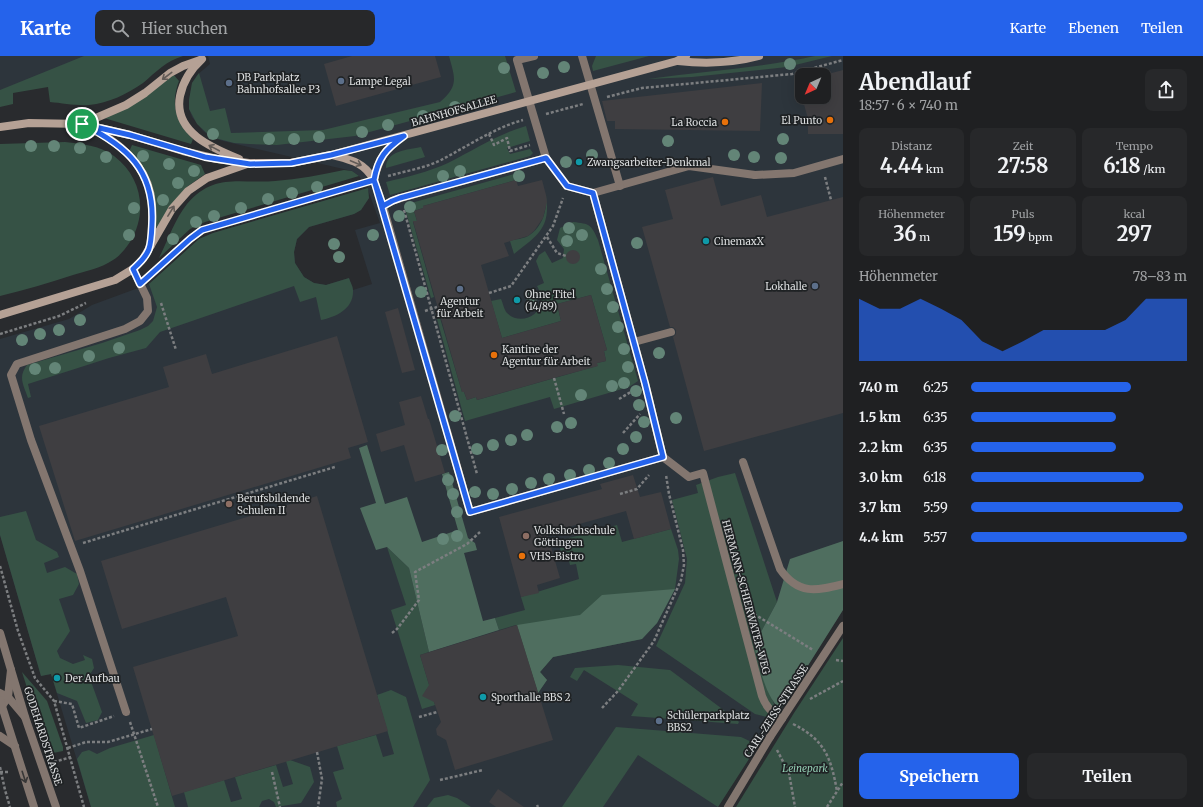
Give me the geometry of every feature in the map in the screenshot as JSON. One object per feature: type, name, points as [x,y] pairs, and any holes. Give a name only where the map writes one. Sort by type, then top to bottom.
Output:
[{"type":"main road","name":"BAHNHOFSALLEE","points":[[0,127],[29,123],[82,124],[130,135],[205,157],[250,164],[291,163],[331,155],[404,136],[677,61],[686,56]]},
{"type":"main road","name":"BAHNHOFSALLEE","points":[[677,61],[703,63],[759,56]]},
{"type":"main road","points":[[82,124],[126,105],[145,93],[170,73],[202,59],[191,70],[181,93],[180,105],[183,121],[190,131],[205,143],[220,152],[250,164]]},
{"type":"main road","points":[[82,124],[104,135],[115,143],[132,158],[142,171],[152,200],[151,245]]},
{"type":"main road","points":[[374,180],[376,169],[382,155],[387,148],[404,136]]},
{"type":"main road","points":[[331,155],[361,165],[369,171],[374,180]]},
{"type":"main road","points":[[0,315],[115,280],[133,269],[143,259],[172,209],[188,191],[207,178],[250,164]]},
{"type":"main road","points":[[0,309],[21,308]]},
{"type":"street","points":[[534,56],[516,57],[546,158],[567,186],[593,193],[689,166],[755,175],[794,173],[843,159]]},
{"type":"street","points":[[582,56],[620,186]]},
{"type":"street","points":[[383,206],[400,198],[546,158]]},
{"type":"street","points":[[374,180],[383,206],[470,512],[663,457],[645,383],[593,193]]},
{"type":"street","points":[[126,712],[80,571],[31,440],[11,375],[17,364],[125,329],[140,321],[148,311],[147,298],[133,269]]},
{"type":"street","points":[[634,342],[671,332]]},
{"type":"street","name":"HERMANN-SCHIERWATER-WEG","points":[[663,457],[689,477],[703,473],[762,696],[764,702],[772,713],[782,719]]},
{"type":"street","points":[[743,462],[780,569],[786,577],[794,584],[803,588],[814,590],[843,584]]},
{"type":"street","name":"CARL-ZEISS-STRASSE","points":[[728,807],[770,737],[843,626]]},
{"type":"street","name":"GODEHARDSTRASSE","points":[[0,633],[25,717],[56,807]]},
{"type":"street","name":"GODEHARDSTRASSE","points":[[11,670],[2,701],[34,807]]},
{"type":"street","points":[[2,701],[25,717]]},
{"type":"street","points":[[0,736],[15,746]]},
{"type":"path","points":[[603,98],[642,88],[792,74],[843,60]]},
{"type":"path","points":[[542,115],[588,102]]},
{"type":"path","points":[[140,284],[202,230],[440,160],[512,123],[527,119]]},
{"type":"path","points":[[489,134],[494,145],[507,138],[510,151],[531,144]]},
{"type":"path","points":[[822,165],[831,200]]},
{"type":"path","points":[[489,293],[511,286],[547,237],[553,226],[567,186]]},
{"type":"path","points":[[400,198],[477,474]]},
{"type":"path","points":[[547,237],[557,253],[566,256]]},
{"type":"path","points":[[0,334],[59,316],[89,302]]},
{"type":"path","points":[[170,329],[176,350]]},
{"type":"path","points":[[554,378],[564,414]]},
{"type":"path","points":[[619,399],[645,383]]},
{"type":"path","points":[[622,433],[650,404]]},
{"type":"path","points":[[602,708],[618,691],[654,641],[681,580],[684,565],[683,550],[669,494],[663,457]]},
{"type":"path","points":[[71,546],[335,467]]},
{"type":"path","points":[[620,494],[637,489]]},
{"type":"path","points":[[392,633],[397,629],[419,600],[415,572],[467,544],[480,532]]},
{"type":"path","points":[[0,566],[18,631],[35,678],[54,701],[84,807]]},
{"type":"path","points":[[752,613],[758,618],[824,656],[843,661]]},
{"type":"path","points":[[809,700],[843,681]]},
{"type":"path","points":[[54,701],[72,704],[79,728],[126,712],[158,807]]},
{"type":"path","points":[[419,718],[437,712]]},
{"type":"path","points":[[782,719],[798,726],[818,742],[826,751],[834,775],[837,791]]},
{"type":"path","points":[[68,748],[86,742],[108,742],[152,729]]},
{"type":"path","points":[[770,737],[789,773],[795,807]]},
{"type":"path","points":[[317,752],[322,779],[318,807]]},
{"type":"path","points":[[0,767],[4,790],[10,807]]},
{"type":"path","points":[[440,780],[483,770]]},
{"type":"path","points":[[272,772],[280,807]]},
{"type":"path","points":[[827,807],[843,782]]},
{"type":"shaded area","points":[[0,56],[141,56],[0,95]]},
{"type":"shaded area","points":[[208,56],[843,56],[843,610],[718,807],[91,807],[51,674],[41,676],[0,535],[0,339],[69,319],[92,305],[149,284],[199,239],[213,233],[368,188],[359,176],[352,171],[211,137],[203,131],[192,117],[189,109],[192,83],[197,75],[210,64]],"holes":[[[368,190],[380,223],[355,230],[372,284],[353,290],[349,278],[326,285],[314,283],[304,277],[295,263],[294,252],[297,239],[309,227],[354,214],[361,210],[369,198]]]},
{"type":"green space","points":[[84,56],[183,56],[166,64],[131,91],[104,102],[75,105],[50,102],[48,87],[13,93],[13,104],[0,107],[0,90]]},
{"type":"green space","points":[[449,56],[505,56],[516,92],[355,136],[277,145],[234,143],[211,137],[197,124],[189,109],[192,83],[199,73],[210,111],[225,108],[231,133],[323,130],[440,102],[450,91],[454,81]]},
{"type":"green space","points":[[596,56],[649,56],[593,71],[592,66]]},
{"type":"green space","points":[[815,56],[832,56],[787,67],[692,77],[648,79],[752,66]]},
{"type":"green space","points":[[173,74],[179,81],[175,98],[176,113],[182,126],[193,139],[191,144],[104,118]]},
{"type":"green space","points":[[526,126],[530,141],[507,148],[510,154],[530,149],[533,153],[530,156],[390,195],[386,182],[417,174],[448,163],[496,138]]},
{"type":"green space","points":[[78,143],[102,149],[114,156],[131,174],[139,196],[140,208],[136,231],[122,252],[116,258],[104,265],[46,284],[0,296],[0,144]]},
{"type":"green space","points":[[132,145],[201,165],[205,174],[188,186],[180,194],[160,228],[153,226],[154,203],[152,186],[145,170],[129,152]]},
{"type":"green space","points":[[421,147],[425,157],[386,168],[387,162],[394,154],[404,150]]},
{"type":"green space","points":[[344,170],[352,171],[359,176],[205,222],[190,229],[159,258],[175,223],[187,204],[207,187],[217,183],[239,181],[262,182],[310,177]]},
{"type":"green space","points":[[514,174],[516,180],[423,206],[423,208],[414,211],[417,221],[413,222],[434,297],[431,298],[404,205]]},
{"type":"green space","points":[[368,188],[369,198],[361,210],[354,214],[309,227],[297,239],[294,252],[295,263],[304,277],[314,283],[326,285],[349,278],[353,288],[353,297],[351,302],[343,311],[332,317],[321,320],[316,297],[300,302],[294,286],[160,332],[146,348],[109,358],[28,384],[31,397],[28,398],[22,381],[24,369],[27,365],[102,343],[148,326],[153,321],[157,307],[149,284],[199,239],[213,233]]},
{"type":"green space","points":[[546,195],[546,215],[541,230],[514,254],[510,241],[526,237],[541,223],[545,212]]},
{"type":"green space","points":[[573,222],[587,224],[594,231],[598,240],[638,381],[629,387],[554,409],[550,397],[465,421],[437,319],[440,318],[462,392],[464,392],[467,400],[476,397],[477,400],[597,366],[597,363],[606,361],[604,351],[607,350],[591,295],[557,304],[561,321],[502,338],[491,301],[501,299],[505,310],[512,317],[523,319],[533,315],[540,307],[541,299],[537,286],[544,283],[536,261],[539,255],[545,251],[552,263],[563,258],[564,249],[557,240],[560,228]]},
{"type":"green space","points":[[367,445],[385,504],[407,497],[422,542],[458,530],[442,474],[449,472],[468,538],[475,543],[477,550],[464,553],[483,621],[495,618],[499,630],[429,652],[409,568],[387,547],[376,550],[360,508],[376,503],[359,448]]},
{"type":"green space","points":[[735,473],[777,602],[754,645],[774,704],[780,710],[774,719],[755,714],[656,646],[685,583],[687,559],[672,500],[698,493],[696,485]]},
{"type":"green space","points":[[26,511],[36,540],[57,552],[59,557],[44,563],[47,573],[65,567],[77,574],[79,584],[73,595],[59,599],[70,631],[57,651],[60,658],[73,664],[85,660],[83,655],[92,659],[94,668],[89,676],[102,712],[98,720],[86,723],[77,701],[57,693],[51,674],[41,676],[0,535],[0,517]]},
{"type":"green space","points":[[617,525],[622,542],[671,529],[678,550],[679,559],[675,589],[657,623],[642,639],[553,657],[540,672],[547,680],[538,693],[516,625],[499,630],[495,618],[525,610],[521,597],[579,579],[576,564],[570,565],[566,550],[561,552],[558,541]]},
{"type":"green space","points":[[843,541],[843,610],[780,710],[766,688],[754,645],[777,602],[790,559]]},
{"type":"green space","points":[[387,547],[409,568],[429,652],[420,655],[430,688],[425,692],[433,699],[435,705],[422,709],[391,610],[406,605]]},
{"type":"green space","points":[[675,589],[657,623],[642,639],[553,657],[540,672],[547,680],[538,693],[517,625],[580,615],[602,595]]},
{"type":"green space","name":"Leinepark","points":[[843,638],[843,807],[736,807],[794,713]]},
{"type":"green space","points":[[618,665],[670,670],[739,722],[738,724],[631,716],[638,704],[584,670],[577,681],[570,677],[575,668]]},
{"type":"green space","points":[[22,672],[47,701],[63,747],[63,751],[48,754]]},
{"type":"green space","points":[[391,690],[406,697],[430,780],[413,807],[337,807],[336,802],[342,799],[333,772],[344,769],[337,746],[376,735],[383,757],[394,754],[377,695]]},
{"type":"green space","points":[[616,727],[741,737],[758,745],[718,807],[638,755],[603,807],[562,807]]},
{"type":"green space","points":[[154,735],[175,807],[91,807],[77,759],[82,752],[89,750],[97,754],[110,748]]},
{"type":"green space","points":[[290,760],[310,767],[314,782],[301,803],[276,807],[274,802],[269,799],[262,801],[259,807],[188,807],[184,792],[224,780],[231,802],[242,799],[235,777],[276,765],[283,787],[293,784],[286,761]]},
{"type":"green space","points":[[448,795],[457,798],[471,807],[427,807],[434,798]]},
{"type":"building","points":[[352,56],[435,56],[441,77],[336,106],[324,64]]},
{"type":"building","points":[[843,70],[843,134],[808,134],[808,119],[804,104],[831,104],[831,73]]},
{"type":"building","points":[[762,83],[760,131],[615,129],[615,121],[607,121],[602,101]]},
{"type":"building","points":[[713,177],[721,206],[761,195],[767,217],[843,197],[843,413],[704,451],[673,337],[676,334],[676,330],[673,327],[670,327],[642,227],[673,219],[665,190]]},
{"type":"building","name":"Agentur für Arbeit","points":[[516,180],[518,186],[542,180],[547,202],[543,218],[534,231],[528,236],[504,243],[509,256],[481,265],[502,338],[561,321],[557,304],[591,295],[607,350],[604,351],[606,361],[597,363],[598,366],[477,400],[476,397],[467,400],[464,392],[462,392],[413,221],[417,221],[414,211],[423,208],[423,206]]},
{"type":"building","points":[[573,250],[578,252],[580,257],[578,262],[573,264],[568,262],[566,257],[568,252]]},
{"type":"building","points":[[398,308],[415,370],[402,373],[385,312]]},
{"type":"building","points":[[337,336],[368,442],[348,448],[351,458],[75,541],[39,426],[169,387],[163,367],[206,354],[212,374]]},
{"type":"building","points":[[421,396],[445,473],[415,482],[404,445],[381,452],[376,434],[405,425],[399,402]]},
{"type":"building","name":"Volkshochschule Göttingen","points":[[633,475],[640,497],[661,492],[671,529],[634,539],[626,511],[547,533],[560,578],[537,585],[539,593],[521,597],[499,517],[602,489],[600,484]]},
{"type":"building","points":[[317,496],[388,731],[172,796],[133,667],[238,636],[226,597],[122,629],[101,561]]},
{"type":"building","name":"Sporthalle BBS 2","points":[[517,625],[553,740],[455,770],[446,740],[437,735],[436,729],[441,722],[434,702],[422,696],[429,685],[420,655]]},
{"type":"building","points":[[498,789],[524,807],[496,807],[489,802]]},
{"type":"place","name":"Lampe Legal","points":[[341,81]]},
{"type":"place","name":"DB Parkplatz Bahnhofsallee P3","points":[[229,83]]},
{"type":"place","name":"El Punto","points":[[830,120]]},
{"type":"place","name":"La Roccia","points":[[725,122]]},
{"type":"place","name":"Zwangsarbeiter-Denkmal","points":[[579,162]]},
{"type":"place","name":"CinemaxX","points":[[706,241]]},
{"type":"place","name":"Lokhalle","points":[[815,286]]},
{"type":"place","name":"Agentur für Arbeit","points":[[460,289]]},
{"type":"place","name":"Ohne Titel (14/89)","points":[[517,300]]},
{"type":"place","name":"Kantine der Agentur für Arbeit","points":[[494,355]]},
{"type":"place","name":"Berufsbildende Schulen II","points":[[229,504]]},
{"type":"place","name":"Volkshochschule Göttingen","points":[[526,536]]},
{"type":"place","name":"VHS-Bistro","points":[[522,556]]},
{"type":"place","name":"Der Aufbau","points":[[57,678]]},
{"type":"place","name":"Sporthalle BBS 2","points":[[483,697]]},
{"type":"place","name":"Schülerparkplatz BBS2","points":[[659,721]]},
{"type":"route","points":[[82,124],[104,135],[124,150],[138,165],[148,185],[152,206],[151,245],[143,259],[133,269],[140,284],[202,230],[374,180],[383,206],[400,198],[546,158],[567,186],[593,193],[645,383],[663,457],[470,512],[383,206],[374,180],[376,169],[382,155],[387,148],[404,136],[331,155],[291,163],[250,164],[205,157],[130,135],[82,124]]}]
